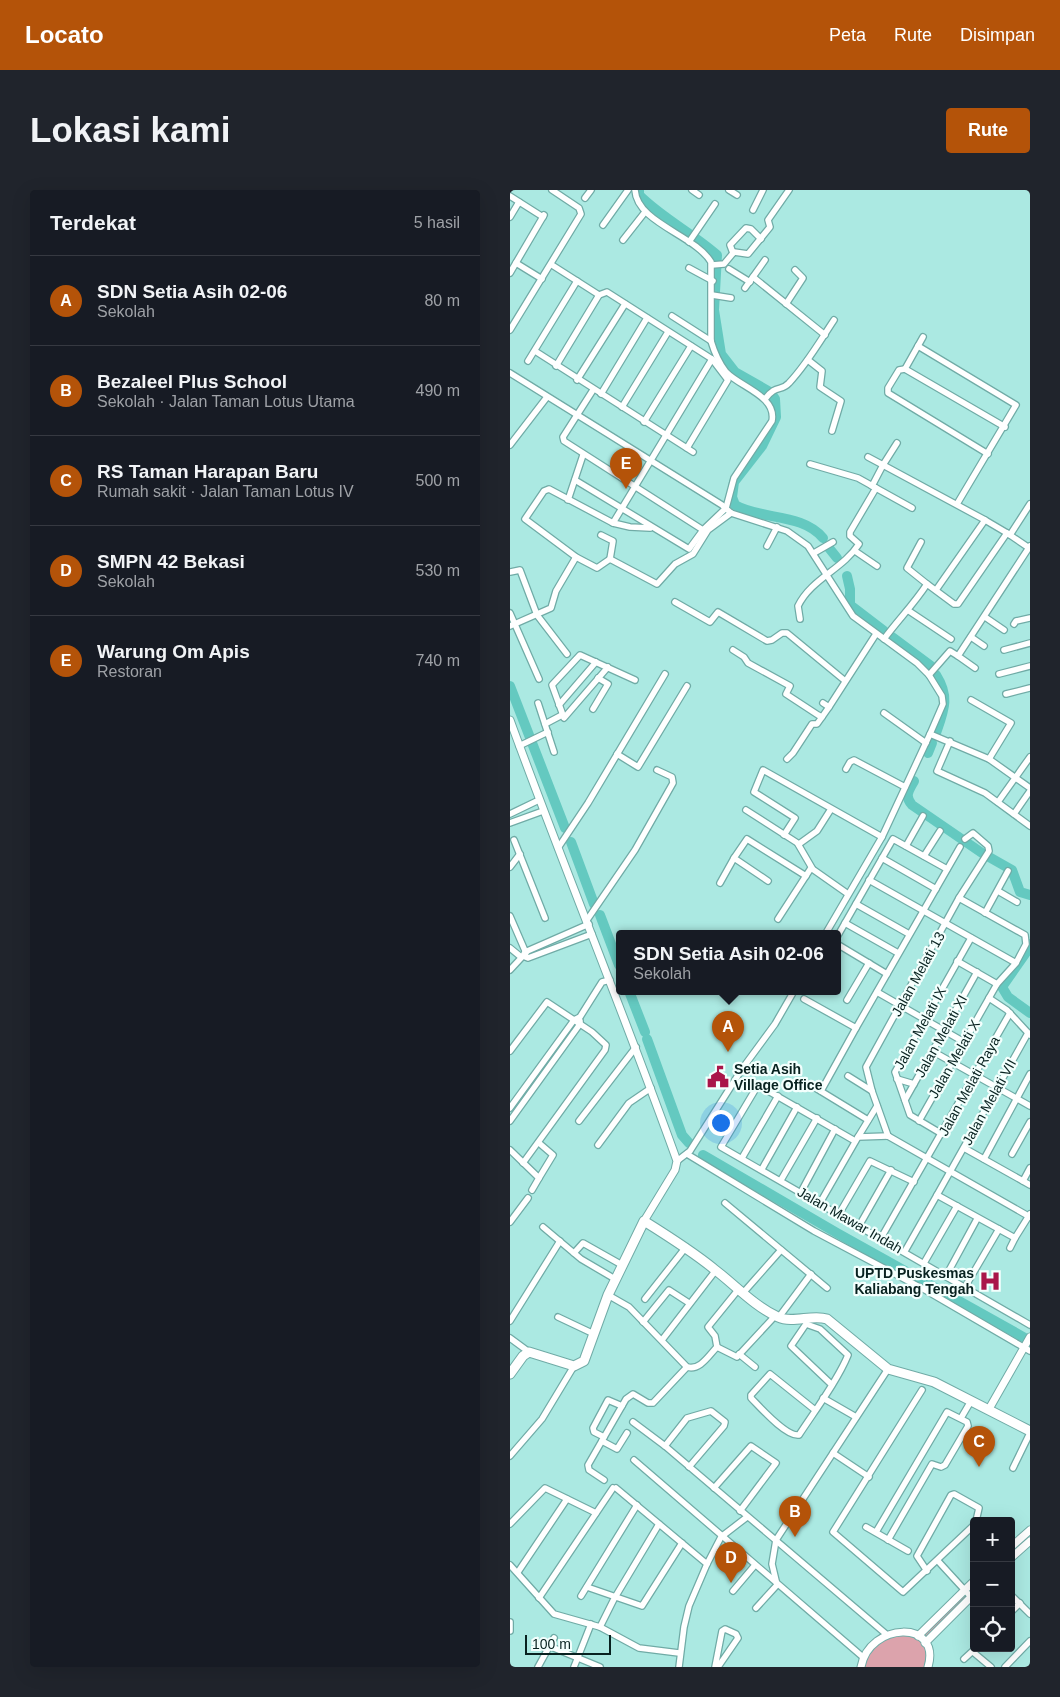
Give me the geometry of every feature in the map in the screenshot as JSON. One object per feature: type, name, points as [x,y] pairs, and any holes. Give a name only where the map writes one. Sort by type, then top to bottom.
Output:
[{"type":"main road","points":[[510,1373],[529,1352],[574,1366],[585,1358],[608,1295],[644,1221],[686,1248],[716,1270],[741,1292],[777,1316],[821,1317],[888,1369],[934,1382],[1030,1432]]},
{"type":"street","points":[[510,330],[552,265],[581,212],[579,208],[552,190]]},
{"type":"street","points":[[585,198],[591,190]]},
{"type":"street","points":[[603,225],[628,190]]},
{"type":"street","points":[[635,190],[638,205],[645,212],[692,237],[704,254],[717,265]]},
{"type":"street","points":[[692,190],[699,195]]},
{"type":"street","points":[[729,190],[737,195]]},
{"type":"street","points":[[753,210],[763,190]]},
{"type":"street","points":[[575,480],[687,549],[692,546],[703,530],[726,508],[734,478],[772,421],[768,395],[728,374],[716,356],[711,340],[713,281],[717,265],[733,253],[746,255],[760,239],[770,227],[768,220],[789,190]]},
{"type":"street","points":[[510,196],[544,216],[510,273]]},
{"type":"street","points":[[510,217],[519,202]]},
{"type":"street","points":[[692,237],[714,204]]},
{"type":"street","points":[[623,240],[645,212]]},
{"type":"street","points":[[733,253],[730,245],[746,228],[751,229],[760,239]]},
{"type":"street","points":[[745,288],[765,260]]},
{"type":"street","points":[[516,263],[542,279]]},
{"type":"street","points":[[535,351],[577,380],[690,450],[728,382],[712,358],[690,346],[607,292],[599,294],[552,265]]},
{"type":"street","points":[[689,268],[713,281]]},
{"type":"street","points":[[729,269],[751,279],[825,334]]},
{"type":"street","points":[[786,304],[803,278],[795,270]]},
{"type":"street","points":[[528,361],[577,281]]},
{"type":"street","points":[[556,366],[599,294]]},
{"type":"street","points":[[714,295],[731,298]]},
{"type":"street","points":[[577,380],[625,304]]},
{"type":"street","points":[[672,316],[711,340]]},
{"type":"street","points":[[601,394],[647,318]]},
{"type":"street","points":[[768,395],[788,385],[808,360],[834,320]]},
{"type":"street","points":[[622,407],[668,332]]},
{"type":"street","points":[[905,369],[923,337]]},
{"type":"street","points":[[644,422],[690,346]]},
{"type":"street","points":[[918,346],[1016,404],[1005,427],[957,504]]},
{"type":"street","points":[[613,522],[712,358]]},
{"type":"street","points":[[808,360],[822,371],[820,387],[841,402],[832,430]]},
{"type":"street","points":[[988,454],[888,393],[888,388],[899,370],[905,369],[1005,427]]},
{"type":"street","points":[[510,373],[726,508],[731,513],[776,527],[799,538],[814,553],[846,609],[876,634],[917,663],[929,675],[943,700],[930,734],[882,837],[828,930]]},
{"type":"street","points":[[593,390],[562,439],[703,530]]},
{"type":"street","points":[[510,445],[547,397]]},
{"type":"street","points":[[800,618],[799,603],[827,574],[844,563],[859,544],[850,536],[850,532],[897,442]]},
{"type":"street","points":[[568,500],[583,454]]},
{"type":"street","points":[[868,457],[957,504],[1030,547],[958,656]]},
{"type":"street","points":[[810,464],[858,478],[912,508]]},
{"type":"street","points":[[601,535],[613,541],[610,559],[598,568],[576,557],[525,519],[546,490],[549,489],[613,522],[630,527],[651,528]]},
{"type":"street","points":[[921,542],[906,568],[954,604],[958,604],[1030,504]]},
{"type":"street","points":[[610,559],[654,584],[658,584],[675,564],[692,554],[708,530],[731,513]]},
{"type":"street","points":[[936,590],[984,520]]},
{"type":"street","points":[[767,546],[776,527]]},
{"type":"street","points":[[814,553],[833,542]]},
{"type":"street","points":[[855,551],[877,566]]},
{"type":"street","points":[[512,625],[551,608],[556,591],[576,557]]},
{"type":"street","points":[[510,572],[520,570],[536,615],[567,654]]},
{"type":"street","points":[[884,640],[901,616],[909,611],[927,584]]},
{"type":"street","points":[[675,602],[710,622],[718,612],[767,641],[782,633],[787,633],[844,680]]},
{"type":"street","points":[[909,611],[951,639]]},
{"type":"street","points":[[510,613],[512,625],[539,678]]},
{"type":"street","points":[[984,617],[1004,630]]},
{"type":"street","points":[[1014,624],[1016,621],[1030,618]]},
{"type":"street","points":[[786,759],[794,753],[812,724],[817,724],[822,717],[826,705],[876,634]]},
{"type":"street","points":[[972,637],[984,646]]},
{"type":"street","points":[[1004,650],[1030,643]]},
{"type":"street","points":[[733,650],[744,657],[748,663],[790,686],[786,694],[822,717]]},
{"type":"street","points":[[929,675],[950,651],[976,668]]},
{"type":"street","points":[[608,667],[564,718],[552,685],[580,655],[608,667],[635,680]]},
{"type":"street","points":[[559,705],[596,662]]},
{"type":"street","points":[[999,674],[1030,666]]},
{"type":"street","points":[[558,848],[569,834],[665,674]]},
{"type":"street","points":[[593,709],[608,684],[598,678]]},
{"type":"street","points":[[617,754],[638,767],[687,686]]},
{"type":"street","points":[[1006,694],[1030,688]]},
{"type":"street","points":[[971,700],[1011,723],[989,759]]},
{"type":"street","points":[[538,702],[554,752]]},
{"type":"street","points":[[884,713],[926,742]]},
{"type":"street","points":[[545,724],[562,714]]},
{"type":"street","points":[[510,720],[543,811],[588,922],[678,1161]]},
{"type":"street","points":[[519,746],[548,732]]},
{"type":"street","points":[[930,734],[989,759],[1030,789],[1014,814]]},
{"type":"street","points":[[950,741],[937,771],[974,787],[1030,826]]},
{"type":"street","points":[[998,802],[1030,757]]},
{"type":"street","points":[[846,769],[850,762],[854,760],[905,787]]},
{"type":"street","points":[[510,970],[524,956],[588,922],[592,913],[598,907],[635,850],[673,783],[672,777],[656,770]]},
{"type":"street","points":[[784,835],[795,818],[754,792],[763,770],[882,837]]},
{"type":"street","points":[[510,814],[539,800]]},
{"type":"street","points":[[798,844],[817,831],[832,809]]},
{"type":"street","points":[[746,810],[798,844],[812,868],[848,894]]},
{"type":"street","points":[[510,823],[543,811]]},
{"type":"street","points":[[906,846],[922,816]]},
{"type":"street","points":[[924,856],[940,831]]},
{"type":"street","name":"Jalan Melati 13","points":[[888,1136],[866,1073],[867,1066],[959,898],[987,854],[988,846],[975,834],[970,833],[964,839]]},
{"type":"street","points":[[720,883],[748,838],[806,876]]},
{"type":"street","points":[[841,930],[893,839],[947,869]]},
{"type":"street","points":[[514,840],[545,918]]},
{"type":"street","points":[[821,1091],[960,847]]},
{"type":"street","points":[[510,867],[520,854]]},
{"type":"street","points":[[734,858],[768,881]]},
{"type":"street","points":[[882,858],[936,889]]},
{"type":"street","points":[[778,919],[812,868]]},
{"type":"street","points":[[959,898],[985,913],[1008,871]]},
{"type":"street","points":[[869,880],[1016,963]]},
{"type":"street","points":[[998,891],[1017,902]]},
{"type":"street","points":[[856,904],[909,934]]},
{"type":"street","name":"Jalan Melati X","points":[[919,1120],[989,998],[1016,963],[1026,944],[1026,937],[985,913]]},
{"type":"street","points":[[510,916],[524,956]]},
{"type":"street","points":[[845,923],[898,953]]},
{"type":"street","points":[[510,948],[524,956],[554,948],[592,934]]},
{"type":"street","name":"Jalan Melati IX","points":[[942,1134],[910,1115],[895,1071],[971,938]]},
{"type":"street","points":[[552,940],[554,948]]},
{"type":"street","points":[[841,946],[887,974]]},
{"type":"street","points":[[957,962],[998,984]]},
{"type":"street","points":[[847,1000],[869,963]]},
{"type":"street","name":"Jalan Melati XI","points":[[905,1100],[977,972]]},
{"type":"street","points":[[510,1108],[602,982],[610,980]]},
{"type":"street","points":[[876,992],[964,1042]]},
{"type":"street","points":[[644,1221],[675,1170],[678,1161],[688,1153],[742,1069],[775,1024],[792,995]]},
{"type":"street","points":[[989,998],[1010,1013],[1029,1034]]},
{"type":"street","points":[[804,999],[856,1028]]},
{"type":"street","points":[[510,1051],[547,1002],[577,1018],[580,1024],[604,1042],[605,1050],[523,1163]]},
{"type":"street","name":"Jalan Melati Raya","points":[[881,1238],[1010,1013]]},
{"type":"street","points":[[510,1121],[580,1024]]},
{"type":"street","name":"Jalan Melati VII","points":[[905,1251],[1029,1034]]},
{"type":"street","points":[[579,1121],[636,1047]]},
{"type":"street","points":[[932,1051],[975,1073],[1030,1106]]},
{"type":"street","points":[[984,1159],[1030,1074]]},
{"type":"street","points":[[848,1076],[872,1091]]},
{"type":"street","points":[[532,1078],[538,1082]]},
{"type":"street","points":[[897,1079],[914,1084]]},
{"type":"street","points":[[809,1084],[868,1120]]},
{"type":"street","name":"Jalan Mawar Indah","points":[[778,1096],[761,1086],[755,1088],[721,1147],[762,1168],[1030,1325]]},
{"type":"street","points":[[598,1146],[630,1103],[650,1088]]},
{"type":"street","points":[[742,1158],[778,1096],[835,1129],[857,1139],[888,1136],[1030,1216],[1010,1248]]},
{"type":"street","points":[[820,1203],[877,1106]]},
{"type":"street","points":[[762,1168],[797,1107]]},
{"type":"street","points":[[781,1180],[817,1118]]},
{"type":"street","points":[[1012,1154],[1030,1122]]},
{"type":"street","points":[[801,1192],[835,1129]]},
{"type":"street","points":[[532,1190],[553,1155],[539,1143]]},
{"type":"street","points":[[964,1148],[1030,1185]]},
{"type":"street","points":[[510,1150],[539,1178]]},
{"type":"street","points":[[688,1153],[806,1227],[927,1291],[1026,1348]]},
{"type":"street","points":[[839,1214],[870,1161],[914,1182]]},
{"type":"street","points":[[1023,1181],[1030,1168]]},
{"type":"street","points":[[859,1226],[891,1170]]},
{"type":"street","points":[[937,1196],[1015,1238]]},
{"type":"street","points":[[510,1222],[528,1198]]},
{"type":"street","points":[[725,1203],[827,1288]]},
{"type":"street","points":[[924,1263],[957,1206]]},
{"type":"street","points":[[946,1276],[978,1219]]},
{"type":"street","points":[[543,1227],[574,1253],[615,1279]]},
{"type":"street","points":[[965,1287],[999,1229]]},
{"type":"street","points":[[510,1321],[560,1240]]},
{"type":"street","points":[[574,1253],[583,1243],[622,1265]]},
{"type":"street","points":[[645,1299],[686,1248]]},
{"type":"street","points":[[781,1250],[708,1327],[715,1336],[717,1347],[735,1358],[777,1316],[811,1274]]},
{"type":"street","points":[[662,1340],[716,1270]]},
{"type":"street","points":[[643,1322],[669,1290],[689,1303]]},
{"type":"street","points":[[608,1295],[629,1307],[686,1367],[696,1368],[717,1347]]},
{"type":"street","points":[[558,1317],[594,1334]]},
{"type":"street","points":[[815,1410],[770,1374],[750,1395],[766,1414],[796,1436],[815,1410],[823,1398],[831,1384],[848,1354],[820,1329],[808,1324],[792,1343],[792,1348],[831,1384]]},
{"type":"street","points":[[989,1409],[1026,1348],[1030,1336]]},
{"type":"street","points":[[510,1338],[529,1352]]},
{"type":"street","points":[[739,1354],[755,1367]]},
{"type":"street","points":[[510,1456],[542,1420],[574,1366]]},
{"type":"street","points":[[604,1480],[588,1467],[622,1406],[633,1394],[648,1403],[653,1403],[686,1367]]},
{"type":"street","points":[[777,1585],[772,1564],[776,1540],[888,1369]]},
{"type":"street","points":[[922,1390],[833,1532],[901,1591],[906,1591],[970,1528]]},
{"type":"street","points":[[823,1398],[856,1417]]},
{"type":"street","points":[[622,1406],[608,1400],[593,1428],[594,1432],[617,1449],[627,1433]]},
{"type":"street","points":[[961,1418],[971,1400]]},
{"type":"street","points":[[665,1446],[689,1417],[711,1411],[725,1422],[724,1426],[689,1467]]},
{"type":"street","points":[[876,1532],[947,1412],[967,1422],[968,1426],[945,1465],[941,1467],[932,1464],[888,1540]]},
{"type":"street","points":[[633,1422],[665,1446],[886,1634]]},
{"type":"street","points":[[1013,1468],[1030,1432]]},
{"type":"street","points":[[714,1488],[751,1446],[776,1463],[740,1511]]},
{"type":"street","points":[[833,1453],[869,1477]]},
{"type":"street","points":[[634,1460],[721,1537],[864,1658]]},
{"type":"street","points":[[510,1524],[542,1488],[548,1489],[596,1513]]},
{"type":"street","points":[[539,1598],[614,1488],[707,1564]]},
{"type":"street","points":[[927,1571],[917,1556],[951,1494],[979,1508],[977,1517]]},
{"type":"street","points":[[518,1572],[567,1499]]},
{"type":"street","points":[[581,1596],[637,1505]]},
{"type":"street","points":[[679,1667],[679,1653],[689,1606],[707,1564],[721,1537],[747,1517]]},
{"type":"street","points":[[600,1627],[614,1598],[660,1524]]},
{"type":"street","points":[[866,1527],[908,1551]]},
{"type":"street","points":[[1015,1543],[1030,1530]]},
{"type":"street","points":[[1015,1554],[1030,1541]]},
{"type":"street","points":[[587,1587],[614,1598],[642,1606],[682,1543]]},
{"type":"street","points":[[938,1561],[970,1594]]},
{"type":"street","points":[[510,1565],[554,1614],[600,1627],[639,1648],[679,1653]]},
{"type":"street","points":[[734,1591],[755,1565]]},
{"type":"street","points":[[756,1608],[777,1585]]},
{"type":"street","points":[[918,1636],[970,1585]]},
{"type":"street","points":[[925,1643],[970,1598]]},
{"type":"street","points":[[1015,1599],[1030,1614]]},
{"type":"street","points":[[1015,1608],[1020,1603]]},
{"type":"street","points":[[510,1622],[510,1630]]},
{"type":"street","points":[[574,1667],[591,1624]]},
{"type":"street","points":[[725,1629],[736,1634],[738,1638],[717,1667],[722,1631],[725,1629]]},
{"type":"street","points":[[861,1667],[864,1658],[886,1634],[902,1631],[918,1636],[925,1643],[930,1657],[928,1667]]},
{"type":"street","points":[[538,1667],[554,1638]]},
{"type":"street","points":[[1005,1667],[1030,1641]]},
{"type":"street","points":[[549,1646],[600,1667]]},
{"type":"street","points":[[964,1659],[973,1652]]},
{"type":"street","points":[[977,1652],[991,1667]]},
{"type":"shaded area","points":[[970,1585],[970,1598],[925,1643],[928,1667],[861,1667],[862,1661],[886,1634],[918,1636]]},
{"type":"waterway","points":[[639,190],[639,195],[648,203],[717,255],[714,310],[721,354],[735,372],[770,392],[775,399],[776,417],[762,446],[734,482],[732,497],[735,505],[745,510],[804,524],[815,530],[823,538]]},
{"type":"waterway","points":[[829,548],[837,558]]},
{"type":"waterway","points":[[847,576],[850,589],[850,605],[884,631]]},
{"type":"waterway","points":[[892,637],[931,666]]},
{"type":"waterway","points":[[936,675],[943,690],[944,704],[936,733]]},
{"type":"waterway","points":[[510,686],[565,828]]},
{"type":"waterway","points":[[928,753],[932,743]]},
{"type":"waterway","points":[[914,781],[908,796],[912,805],[982,853],[1012,870],[1020,892],[1030,895]]},
{"type":"waterway","points":[[571,842],[594,904]]},
{"type":"waterway","points":[[600,915],[616,957]]},
{"type":"waterway","points":[[1030,944],[1002,987],[1008,997],[1030,1013]]},
{"type":"waterway","points":[[631,995],[645,1032]]},
{"type":"waterway","points":[[647,1039],[682,1135],[689,1143]]},
{"type":"waterway","points":[[703,1155],[837,1233],[1025,1338]]},
{"type":"place","name":"Warung Om Apis","points":[[626,489]]},
{"type":"place","name":"SDN Setia Asih 02-06","points":[[728,1052]]},
{"type":"place","name":"Setia Asih Village Office","points":[[718,1077]]},
{"type":"place","name":"UPTD Puskesmas Kaliabang Tengah","points":[[990,1281]]},
{"type":"place","name":"RS Taman Harapan Baru","points":[[979,1467]]},
{"type":"place","name":"Bezaleel Plus School","points":[[795,1537]]},
{"type":"place","name":"SMPN 42 Bekasi","points":[[731,1583]]}]
